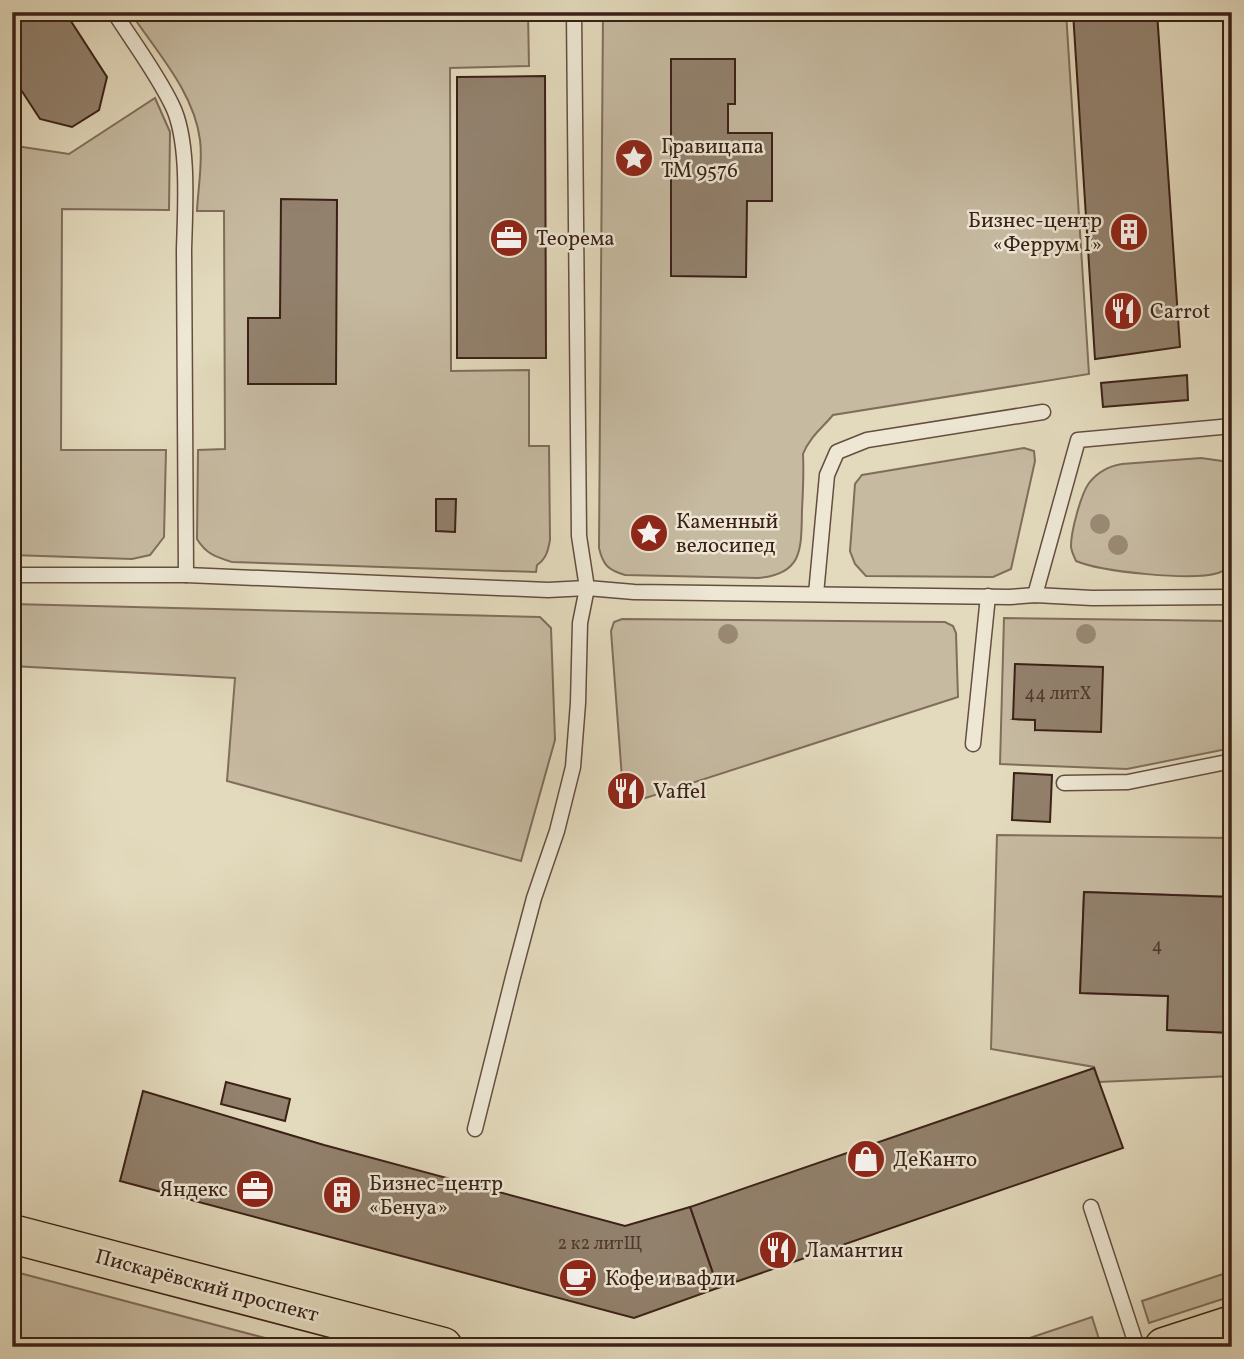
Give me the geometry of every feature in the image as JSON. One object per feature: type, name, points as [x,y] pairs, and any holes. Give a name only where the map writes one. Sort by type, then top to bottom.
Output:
[{"type":"main road","name":"Пискарёвский проспект","points":[[12,1234],[443,1347]]},
{"type":"main road","points":[[1164,1347],[1232,1325]]},
{"type":"lane","points":[[114,12],[173,107],[181,135],[185,210],[186,575]]},
{"type":"lane","points":[[475,1129],[534,898],[557,831],[572,767],[578,703],[580,623],[587,588],[579,536],[574,12]]},
{"type":"lane","points":[[1230,12],[1232,35]]},
{"type":"lane","points":[[816,594],[827,475],[837,452],[867,440],[1043,412]]},
{"type":"lane","points":[[1035,595],[1078,440],[1232,426]]},
{"type":"lane","points":[[12,575],[186,575],[548,590],[587,588],[634,592],[1010,597],[1035,595],[1092,598],[1232,597]]},
{"type":"lane","points":[[973,744],[988,596]]},
{"type":"lane","points":[[1063,783],[1128,782],[1232,761]]},
{"type":"lane","points":[[1091,1207],[1137,1347]]},
{"type":"shaded area","points":[[130,12],[528,12],[529,66],[450,68],[451,371],[529,370],[529,446],[549,446],[550,540],[536,572],[232,562],[212,554],[200,544],[197,539],[198,450],[225,449],[224,211],[197,211],[201,157],[196,122],[182,89]]},
{"type":"shaded area","points":[[603,12],[1066,12],[1089,374],[833,415],[812,438],[803,454],[800,547],[792,565],[784,571],[758,578],[625,575],[610,569],[602,559],[599,548]]},
{"type":"shaded area","points":[[155,98],[170,132],[169,210],[62,209],[61,450],[166,450],[164,537],[150,555],[132,559],[12,555],[12,140],[16,146],[69,154]]},
{"type":"shaded area","points":[[1024,448],[1034,451],[1035,461],[1011,569],[993,577],[866,576],[855,564],[850,551],[855,484],[862,475]]},
{"type":"shaded area","points":[[1201,458],[1222,461],[1232,473],[1232,564],[1229,567],[1206,575],[1168,576],[1106,569],[1076,561],[1071,546],[1075,522],[1086,488],[1096,476],[1108,468],[1122,464]]},
{"type":"shaded area","points":[[12,604],[540,617],[551,628],[555,740],[521,861],[227,781],[235,678],[12,666]]},
{"type":"shaded area","points":[[1004,618],[1232,621],[1232,748],[1127,769],[1000,764]],"holes":[[[1103,667],[1035,730],[1035,720],[1013,719]]]},
{"type":"shaded area","points":[[622,619],[945,622],[953,626],[956,633],[958,697],[624,805],[611,631],[614,622]]},
{"type":"shaded area","points":[[997,835],[1232,838],[1232,897],[1084,892],[1080,993],[1168,996],[1167,1030],[1232,1033],[1232,1076],[1099,1082],[1094,1067],[991,1049]]},
{"type":"shaded area","points":[[12,1271],[299,1347],[12,1347]]},
{"type":"shaded area","points":[[1232,1271],[1232,1296],[1149,1323],[1142,1301]]},
{"type":"shaded area","points":[[1092,1317],[1099,1339],[1075,1347],[1003,1347]]},
{"type":"building","points":[[12,12],[65,12],[107,77],[99,110],[72,127],[40,119],[12,76]]},
{"type":"building","name":"Бизнес-центр «Феррум I»","points":[[1073,12],[1157,12],[1180,347],[1095,359]]},
{"type":"building","points":[[671,59],[735,59],[735,104],[728,104],[728,133],[772,133],[772,201],[747,201],[746,277],[671,276]]},
{"type":"building","points":[[545,76],[546,358],[457,358],[457,77]]},
{"type":"building","points":[[281,199],[337,200],[336,384],[248,384],[248,318],[280,318]]},
{"type":"building","points":[[1187,375],[1188,400],[1103,407],[1101,383]]},
{"type":"building","points":[[436,499],[456,499],[455,532],[436,531]]},
{"type":"building","points":[[1015,664],[1103,667],[1101,732],[1035,730],[1035,720],[1013,719]]},
{"type":"building","points":[[1014,773],[1052,775],[1050,822],[1012,820]]},
{"type":"building","points":[[1084,892],[1232,897],[1232,1033],[1167,1030],[1168,996],[1080,993]]},
{"type":"building","points":[[1094,1068],[1123,1148],[718,1288],[690,1207]]},
{"type":"building","points":[[226,1082],[290,1099],[285,1121],[221,1104]]},
{"type":"building","name":"Бизнес-центр «Бенуа»","points":[[143,1091],[324,1145],[625,1226],[690,1207],[718,1288],[634,1318],[120,1181]]},
{"type":"place","name":"Гравицапа ТМ 9576","points":[[634,158]]},
{"type":"place","name":"Бизнес-центр «Феррум I»","points":[[1129,232]]},
{"type":"place","name":"Теорема","points":[[509,238]]},
{"type":"place","name":"Carrot","points":[[1123,311]]},
{"type":"place","name":"Каменный велосипед","points":[[649,533]]},
{"type":"place","name":"Vaffel","points":[[626,791]]},
{"type":"place","name":"ДеКанто","points":[[866,1159]]},
{"type":"place","name":"Яндекс","points":[[255,1189]]},
{"type":"place","name":"Бизнес-центр «Бенуа»","points":[[342,1195]]},
{"type":"place","name":"Ламантин","points":[[778,1250]]},
{"type":"place","name":"Кофе и вафли","points":[[578,1278]]}]
